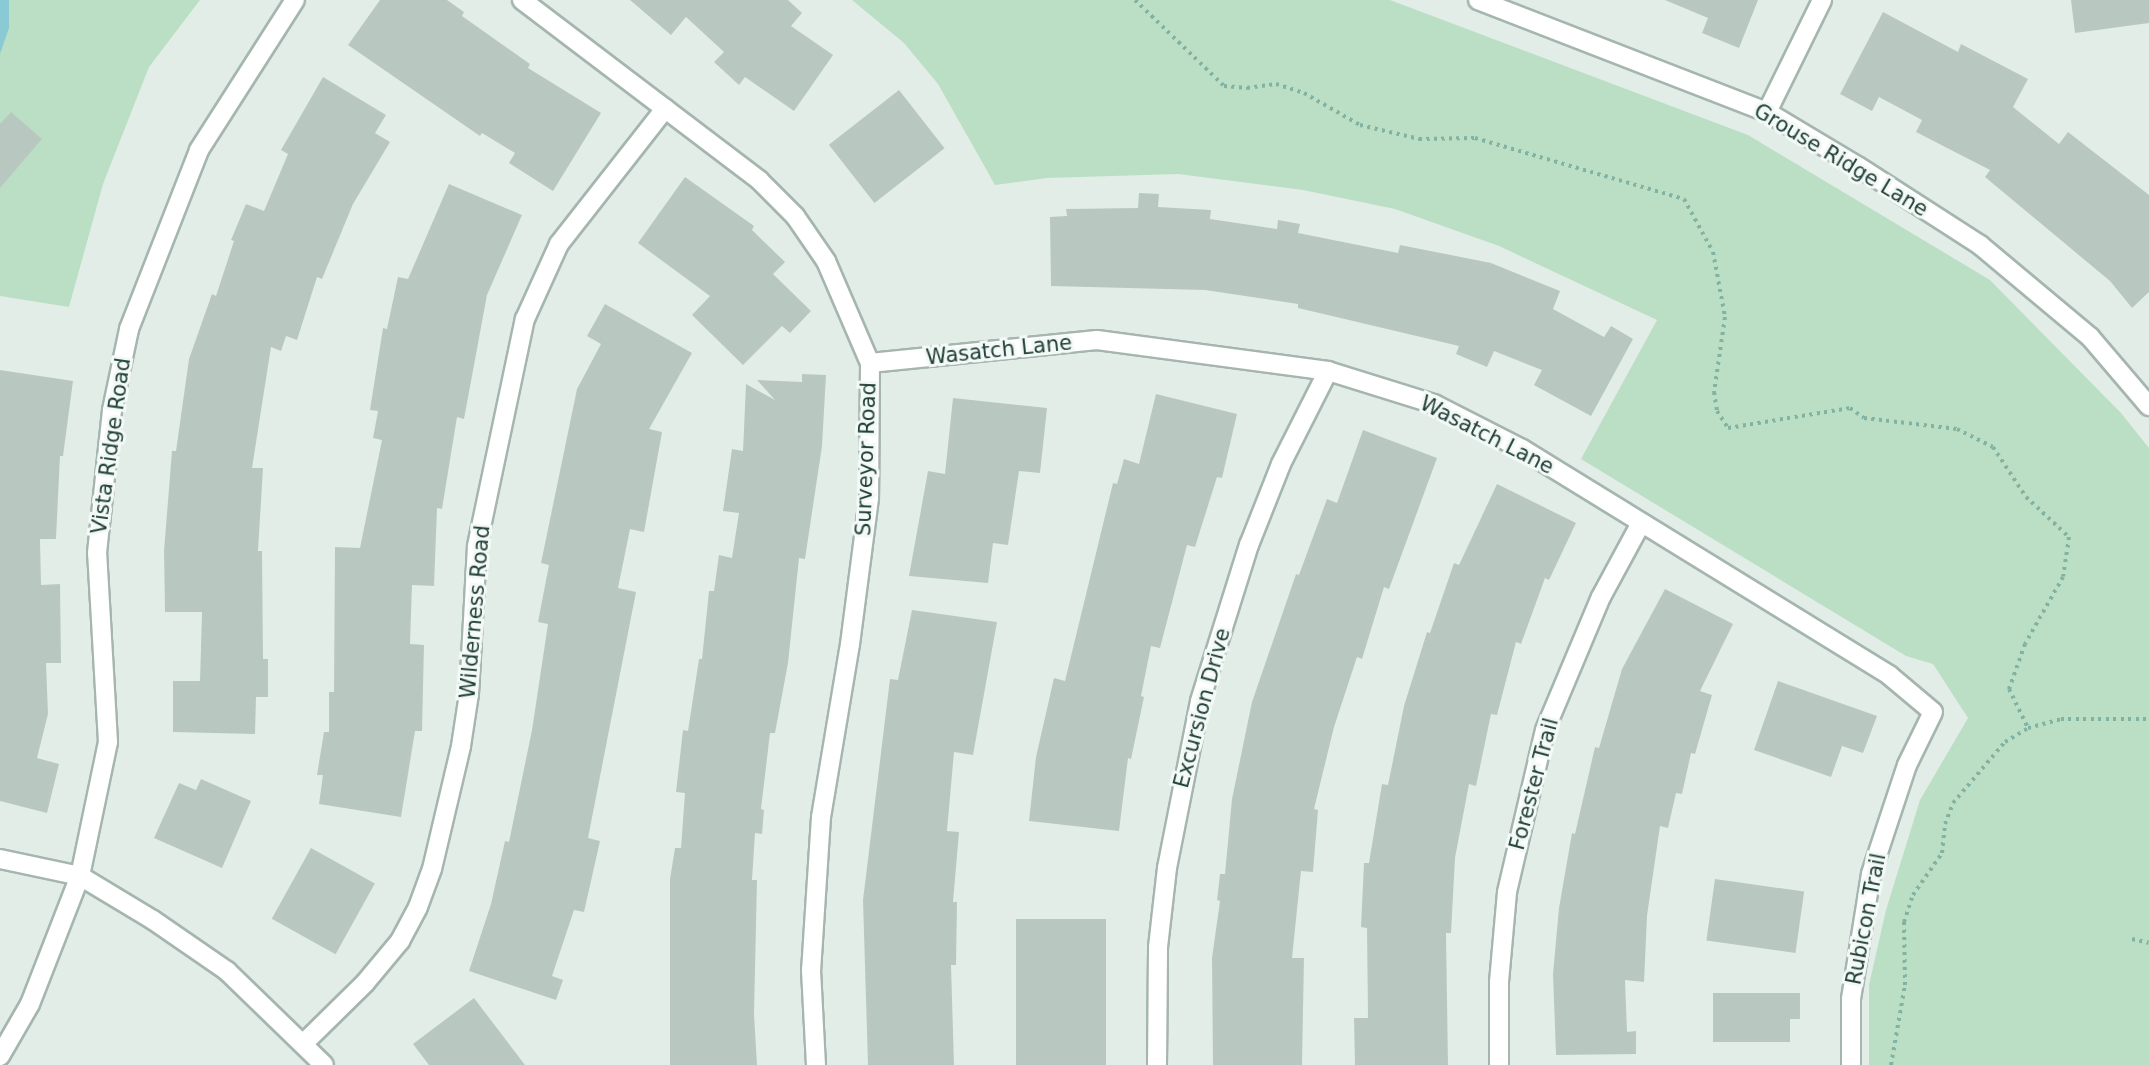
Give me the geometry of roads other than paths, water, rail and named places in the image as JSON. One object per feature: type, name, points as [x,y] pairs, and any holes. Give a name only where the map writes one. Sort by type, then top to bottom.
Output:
[{"type":"street","name":"Vista Ridge Road","points":[[0,1056],[30,1004],[80,876],[108,742],[96,553],[112,410],[129,329],[199,150],[295,0]]},
{"type":"street","name":"Surveyor Road","points":[[522,0],[759,180],[795,216],[826,261],[870,363],[869,498],[850,644],[821,817],[811,970],[816,1065]]},
{"type":"street","name":"Grouse Ridge Lane","points":[[1478,0],[1767,112],[1980,245],[2090,337],[2149,406]]},
{"type":"street","points":[[1767,112],[1822,0]]},
{"type":"street","name":"Wilderness Road","points":[[304,1043],[365,983],[400,941],[418,907],[432,869],[460,746],[469,694],[477,546],[525,319],[559,244],[665,109]]},
{"type":"street","name":"Wasatch Lane","points":[[870,363],[1097,340],[1328,371],[1434,404],[1522,449],[1889,675],[1933,712]]},
{"type":"street","name":"Excursion Drive","points":[[1157,1065],[1158,947],[1167,868],[1200,701],[1249,545],[1281,464],[1328,371]]},
{"type":"street","name":"Forester Trail","points":[[1499,1065],[1499,982],[1508,892],[1545,730],[1601,597],[1641,523]]},
{"type":"street","name":"Rubicon Trail","points":[[1851,1065],[1851,999],[1871,874],[1907,765],[1933,712]]},
{"type":"street","points":[[0,859],[80,876],[153,920],[227,971],[304,1043],[324,1065]]},
{"type":"water","points":[[0,0],[9,0],[9,28],[0,54]]}]
